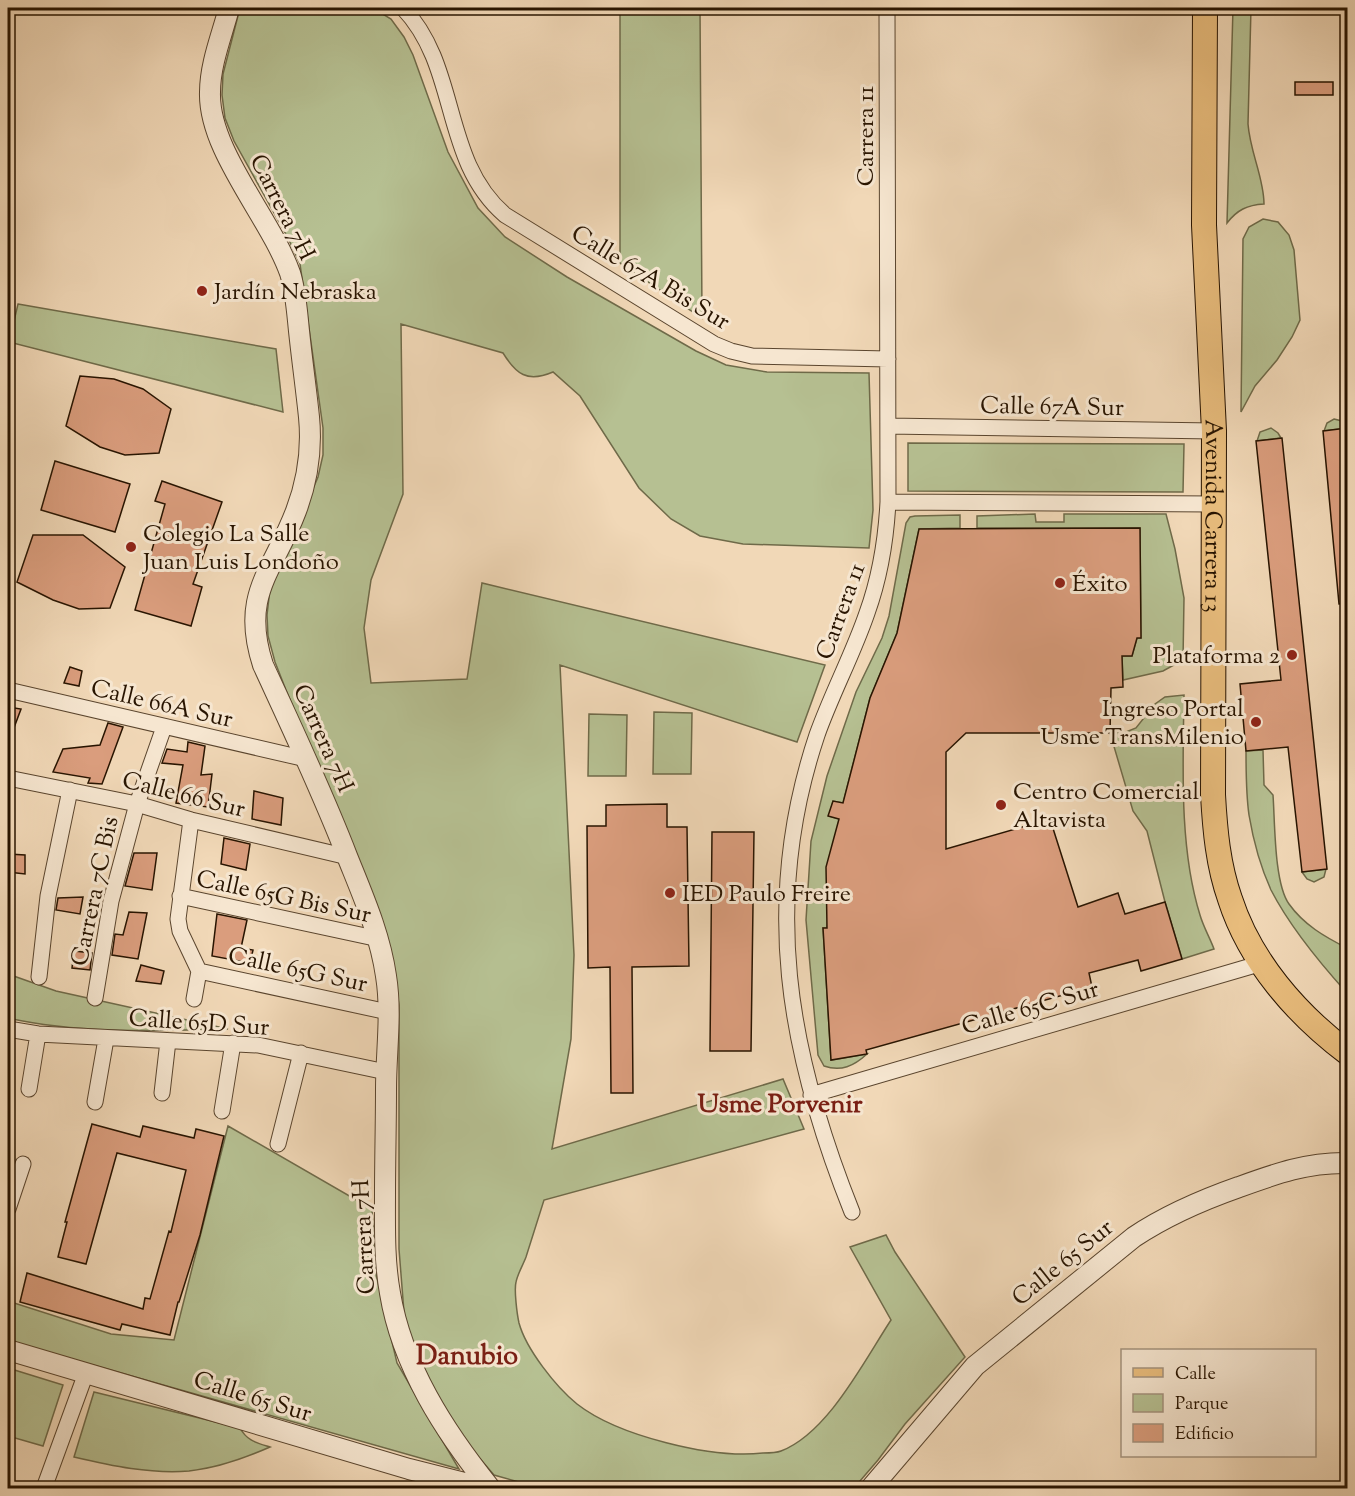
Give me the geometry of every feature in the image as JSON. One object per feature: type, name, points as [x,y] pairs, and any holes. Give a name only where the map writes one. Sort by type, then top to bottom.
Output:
[{"type":"main road","name":"Avenida Carrera 13","points":[[1205,8],[1204,225],[1214,431],[1213,795],[1216,835],[1230,901],[1242,929],[1262,963],[1302,1014],[1347,1053]]},
{"type":"street","name":"Carrera 7H","points":[[228,8],[211,79],[212,117],[220,141],[276,242],[294,286],[309,419],[309,456],[302,492],[290,527],[261,587],[254,626],[257,646],[263,665],[348,857],[379,939],[388,993],[385,1254],[394,1314],[418,1379],[462,1452],[490,1488]]},
{"type":"street","name":"Calle 67A Bis Sur","points":[[402,8],[427,43],[446,86],[456,132],[466,158],[488,198],[505,215],[714,344],[731,351],[752,356],[888,359]]},
{"type":"street","name":"Carrera 11","points":[[852,1212],[810,1095],[797,1032],[789,973],[786,914],[789,854],[801,795],[817,736],[867,613],[882,561],[888,502],[887,8]]},
{"type":"street","name":"Calle 67A Sur","points":[[888,426],[1214,431]]},
{"type":"street","points":[[888,502],[1213,504]]},
{"type":"street","name":"Calle 66A Sur","points":[[8,690],[306,759]]},
{"type":"street","name":"Carrera 7C Bis","points":[[95,998],[111,901],[137,804],[164,727]]},
{"type":"street","name":"Calle 66 Sur","points":[[8,778],[137,804],[191,820],[348,857]]},
{"type":"street","points":[[39,977],[48,897],[70,790]]},
{"type":"street","points":[[191,820],[178,919],[180,931],[199,971],[194,999]]},
{"type":"street","name":"Calle 65G Bis Sur","points":[[180,897],[379,939]]},
{"type":"street","name":"Calle 65C Sur","points":[[810,1095],[1262,963]]},
{"type":"street","name":"Calle 65G Sur","points":[[199,971],[388,1012]]},
{"type":"street","name":"Calle 65D Sur","points":[[8,1029],[38,1034],[233,1043],[301,1053],[386,1072]]},
{"type":"street","points":[[29,1089],[38,1034]]},
{"type":"street","points":[[95,1102],[106,1038]]},
{"type":"street","points":[[162,1093],[168,1041]]},
{"type":"street","points":[[222,1111],[233,1043]]},
{"type":"street","points":[[278,1144],[301,1053]]},
{"type":"street","name":"Calle 65 Sur","points":[[871,1488],[975,1366],[1150,1226],[1194,1203],[1262,1179],[1304,1166],[1345,1163]]},
{"type":"street","points":[[8,1209],[23,1164]]},
{"type":"street","name":"Calle 65 Sur","points":[[8,1350],[418,1472],[484,1488]]},
{"type":"street","points":[[44,1488],[86,1373]]},
{"type":"green space","points":[[240,8],[373,8],[391,19],[413,55],[448,152],[478,208],[505,237],[567,277],[696,351],[726,365],[767,372],[869,373],[873,510],[869,548],[743,544],[700,536],[671,519],[639,488],[580,396],[553,372],[536,377],[529,376],[518,371],[503,353],[401,324],[403,494],[371,580],[364,628],[371,683],[467,679],[482,583],[825,665],[797,742],[560,665],[574,955],[571,1039],[552,1149],[783,1079],[804,1129],[544,1200],[515,1291],[519,1323],[535,1356],[569,1397],[595,1416],[640,1435],[693,1449],[742,1454],[775,1453],[798,1442],[829,1412],[857,1375],[891,1320],[850,1247],[886,1235],[965,1357],[905,1424],[854,1488],[540,1488],[494,1475],[457,1432],[430,1391],[405,1325],[399,1249],[399,1005],[393,967],[366,879],[286,690],[268,636],[267,615],[270,589],[318,477],[323,455],[323,428],[300,264],[234,141],[225,118],[222,95],[223,74]]},
{"type":"green space","points":[[620,8],[700,8],[702,318],[620,263]]},
{"type":"green space","points":[[1233,8],[1251,8],[1248,124],[1251,145],[1262,184],[1264,204],[1243,209],[1227,223]]},
{"type":"green space","points":[[1263,219],[1278,222],[1289,235],[1294,250],[1300,320],[1292,337],[1277,360],[1255,386],[1241,412],[1243,239],[1249,227]]},
{"type":"green space","points":[[18,304],[276,349],[283,412],[9,342]]},
{"type":"green space","points":[[1334,419],[1342,421],[1347,428],[1324,431],[1327,423]]},
{"type":"green space","points":[[1271,428],[1281,438],[1257,441],[1260,432]]},
{"type":"green space","points":[[908,443],[1184,444],[1183,492],[908,491]]},
{"type":"green space","points":[[1035,514],[1036,522],[1064,522],[1064,514],[1166,514],[1184,598],[1183,660],[1163,671],[1123,680],[1122,656],[1132,656],[1137,638],[1141,638],[1140,528],[977,528],[977,516]]},
{"type":"green space","points":[[960,515],[960,528],[919,529],[897,633],[870,698],[843,803],[833,801],[829,816],[839,819],[827,928],[823,928],[831,1060],[867,1054],[847,1067],[830,1068],[824,1066],[818,1055],[806,920],[811,841],[827,776],[856,692],[882,638],[889,616],[906,523],[910,517],[915,516]]},
{"type":"green space","points":[[1184,695],[1184,806],[1188,862],[1200,915],[1214,949],[1182,959],[1147,831],[1133,811],[1110,733],[1126,732],[1136,728],[1155,704],[1165,697]]},
{"type":"green space","points":[[654,712],[692,713],[691,774],[653,774]]},
{"type":"green space","points":[[589,714],[627,715],[626,776],[588,776]]},
{"type":"green space","points":[[1263,750],[1264,785],[1273,795],[1276,852],[1284,894],[1289,904],[1308,924],[1347,948],[1347,993],[1296,931],[1271,890],[1264,872],[1249,815],[1246,767],[1246,751]]},
{"type":"green space","points":[[1326,869],[1324,877],[1314,882],[1307,879],[1302,872]]},
{"type":"green space","points":[[8,974],[56,991],[228,1029],[145,1031],[90,1029],[8,1018]]},
{"type":"green space","points":[[228,1126],[372,1209],[376,1274],[397,1363],[459,1469],[8,1341],[8,1301],[111,1334],[174,1340]]},
{"type":"green space","points":[[8,1368],[63,1385],[43,1446],[8,1436]]},
{"type":"green space","points":[[94,1392],[240,1428],[249,1439],[270,1447],[210,1468],[174,1472],[117,1466],[74,1457]]},
{"type":"building","points":[[1295,82],[1333,82],[1333,95],[1295,95]]},
{"type":"building","points":[[80,376],[114,379],[143,389],[171,409],[159,453],[125,455],[100,447],[66,426]]},
{"type":"building","points":[[1347,428],[1347,603],[1339,604],[1323,431]]},
{"type":"building","name":"Plataforma 2","points":[[1282,438],[1327,869],[1302,872],[1288,747],[1246,751],[1240,684],[1281,680],[1256,441]]},
{"type":"building","points":[[55,461],[130,484],[115,532],[41,510]]},
{"type":"building","points":[[162,481],[222,502],[193,584],[202,587],[191,626],[135,610],[165,504],[155,501]]},
{"type":"building","name":"Centro Comercial Altavista","points":[[1140,528],[1141,638],[1137,638],[1132,656],[1122,656],[1123,687],[1111,688],[1110,733],[966,733],[946,752],[946,849],[1050,819],[1078,907],[1118,893],[1125,914],[1165,902],[1182,959],[1141,971],[1138,960],[1089,973],[1092,987],[866,1050],[867,1054],[831,1060],[823,928],[827,928],[826,867],[839,819],[828,816],[833,801],[843,803],[870,698],[897,633],[919,529]]},
{"type":"building","points":[[33,535],[83,535],[125,567],[110,608],[79,609],[53,600],[17,582]]},
{"type":"building","points":[[70,667],[82,671],[79,686],[64,683]]},
{"type":"building","points":[[8,707],[21,709],[9,741],[8,741]]},
{"type":"building","points":[[108,723],[123,727],[102,784],[88,783],[90,778],[53,772],[63,749],[100,745]]},
{"type":"building","points":[[188,742],[205,746],[201,775],[212,774],[208,807],[176,803],[183,765],[162,763],[167,749],[187,752]]},
{"type":"building","points":[[254,791],[283,798],[281,825],[252,819]]},
{"type":"building","points":[[667,804],[667,827],[687,827],[689,966],[632,967],[633,1093],[611,1093],[610,967],[588,968],[587,826],[606,826],[606,805]]},
{"type":"building","points":[[712,832],[754,832],[751,1051],[710,1051]]},
{"type":"building","points":[[224,838],[250,844],[246,870],[221,864]]},
{"type":"building","points":[[134,853],[157,853],[152,890],[125,886]]},
{"type":"building","points":[[8,854],[25,855],[25,874],[8,872]]},
{"type":"building","points":[[83,897],[80,914],[56,910],[58,898]]},
{"type":"building","points":[[129,912],[147,913],[138,959],[112,955],[115,934],[123,935]]},
{"type":"building","points":[[217,914],[247,920],[241,948],[253,950],[250,963],[212,956]]},
{"type":"building","points":[[74,951],[92,953],[90,970],[72,968]]},
{"type":"building","points":[[141,965],[164,971],[161,984],[136,981]]},
{"type":"building","points":[[92,1124],[140,1137],[143,1126],[194,1138],[196,1129],[224,1136],[200,1235],[178,1302],[170,1335],[122,1324],[120,1330],[20,1302],[27,1273],[143,1309],[145,1298],[150,1299],[169,1231],[171,1232],[186,1170],[117,1153],[86,1264],[58,1257],[67,1222],[65,1222]]},
{"type":"place","name":"Jardín Nebraska","points":[[202,291]]},
{"type":"place","name":"Colegio La Salle Juan Luis Londoño","points":[[131,547]]},
{"type":"place","name":"Éxito","points":[[1060,583]]},
{"type":"place","name":"Plataforma 2","points":[[1292,655]]},
{"type":"place","name":"Ingreso Portal Usme TransMilenio","points":[[1256,722]]},
{"type":"place","name":"Centro Comercial Altavista","points":[[1001,805]]},
{"type":"place","name":"IED Paulo Freire","points":[[670,893]]},
{"type":"district","name":"Usme Porvenir","points":[[780,1103]]},
{"type":"district","name":"Danubio","points":[[467,1355]]}]
